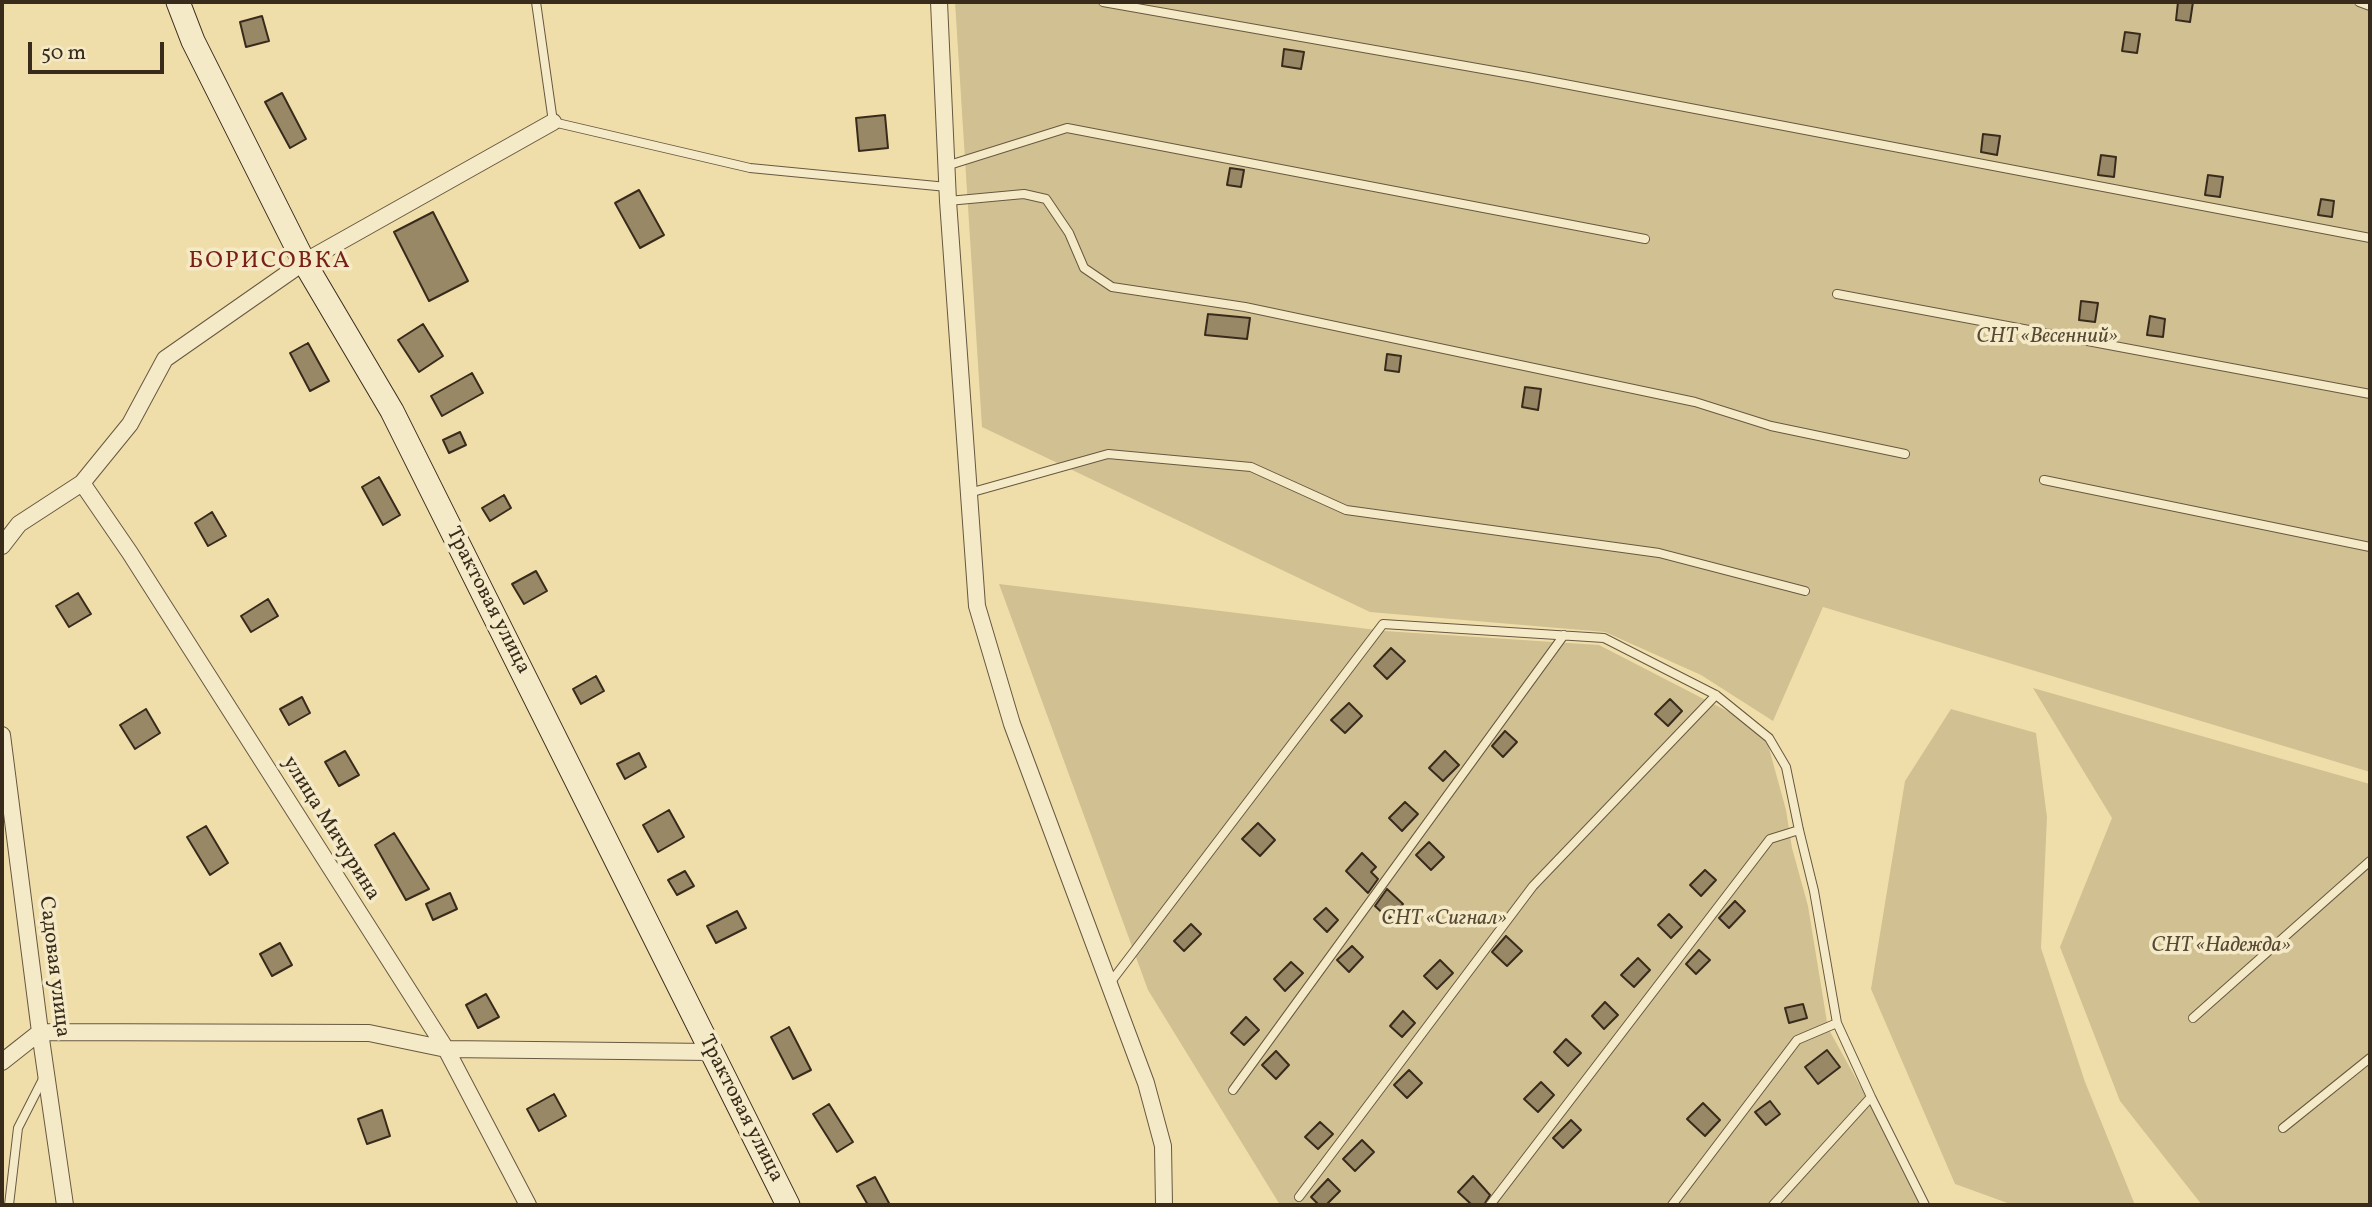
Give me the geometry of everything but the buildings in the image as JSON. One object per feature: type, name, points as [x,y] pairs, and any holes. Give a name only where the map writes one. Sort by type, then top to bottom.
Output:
[{"type":"main road","name":"Трактовая улица","points":[[178,2],[193,41],[304,262],[392,411],[788,1205]]},
{"type":"street","points":[[939,2],[946,166],[977,606],[1012,724],[1146,1083],[1163,1146],[1164,1205]]},
{"type":"street","points":[[2,546],[19,524],[82,483],[130,424],[165,359],[304,262],[553,122]]},
{"type":"street","name":"улица Мичурина","points":[[82,483],[130,553],[446,1049],[528,1205]]},
{"type":"street","points":[[2,527],[19,524]]},
{"type":"street","name":"Садовая улица","points":[[2,734],[65,1205]]},
{"type":"street","points":[[2,1062],[40,1031],[369,1033],[446,1049],[711,1052]]},
{"type":"lane","points":[[536,2],[553,122],[750,168],[948,194],[1024,194],[1046,199],[1069,233],[1084,268],[1112,287],[1245,307],[1327,324],[1695,402],[1770,426],[1905,454]]},
{"type":"lane","points":[[1103,2],[1542,79],[2370,238]]},
{"type":"lane","points":[[2359,2],[2370,5]]},
{"type":"lane","points":[[946,166],[1068,128],[1645,239]]},
{"type":"lane","points":[[1837,294],[2370,394]]},
{"type":"lane","points":[[969,493],[1108,454],[1251,467],[1346,510],[1659,553],[1805,590]]},
{"type":"lane","points":[[2044,480],[2370,547]]},
{"type":"lane","points":[[1110,983],[1383,624],[1604,638],[1716,695],[1769,738],[1786,767],[1814,891],[1837,1023],[1925,1205]]},
{"type":"lane","points":[[1233,1090],[1564,635]]},
{"type":"lane","points":[[1300,1197],[1533,886],[1716,695]]},
{"type":"lane","points":[[1490,1205],[1770,838],[1799,830]]},
{"type":"lane","points":[[2193,1018],[2370,861]]},
{"type":"lane","points":[[1672,1205],[1797,1041],[1837,1023]]},
{"type":"lane","points":[[2283,1128],[2370,1058]]},
{"type":"lane","points":[[9,1205],[18,1128],[46,1074]]},
{"type":"lane","points":[[1773,1205],[1871,1097]]},
{"type":"green space","name":"СНТ «Весенний»","points":[[955,2],[2370,2],[2370,772],[1823,607],[1773,721],[1701,675],[1605,632],[1370,612],[982,427]]},
{"type":"green space","name":"СНТ «Сигнал»","points":[[999,584],[1385,631],[1599,645],[1764,730],[1808,906],[1828,1028],[1926,1205],[1280,1205],[1148,990]]},
{"type":"green space","name":"СНТ «Надежда»","points":[[2033,688],[2370,784],[2370,1205],[2202,1205],[2120,1101],[2060,947],[2112,818]]},
{"type":"green space","points":[[1951,709],[2036,733],[2047,817],[2041,948],[2085,1082],[2135,1205],[2013,1205],[1955,1184],[1871,989],[1905,781]]},
{"type":"district","name":"БОРИСОВКА","points":[[270,263]]}]
